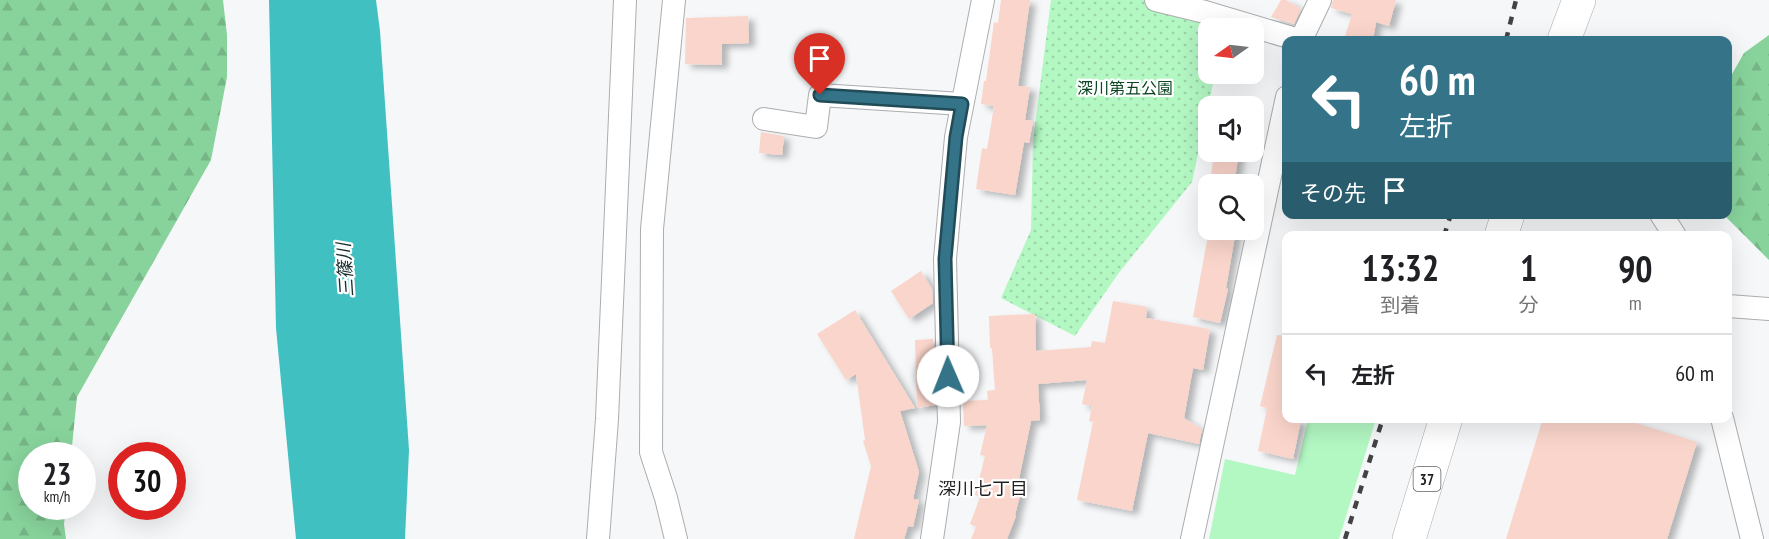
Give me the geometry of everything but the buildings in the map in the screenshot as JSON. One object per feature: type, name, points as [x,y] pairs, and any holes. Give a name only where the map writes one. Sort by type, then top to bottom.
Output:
[{"type":"main road","points":[[1566,36],[1579,0]]},
{"type":"main road","name":"37","points":[[1409,539],[1444,423]]},
{"type":"street","points":[[598,539],[607,419],[625,0]]},
{"type":"street","points":[[624,42],[642,0]]},
{"type":"street","points":[[674,0],[652,229],[651,452],[676,539]]},
{"type":"street","points":[[932,539],[949,422],[945,259],[956,137],[983,0]]},
{"type":"street","points":[[1156,0],[1286,36]]},
{"type":"street","points":[[1302,36],[1320,0]]},
{"type":"street","points":[[764,119],[816,127],[820,95],[962,104]]},
{"type":"street","points":[[1192,539],[1282,120]]},
{"type":"street","points":[[1732,306],[1769,309]]},
{"type":"street","points":[[1723,423],[1752,539]]},
{"type":"green space","points":[[0,0],[223,0],[227,35],[227,77],[211,160],[77,397],[72,442],[18,442],[18,520],[64,520],[66,539],[0,539]]},
{"type":"green space","name":"深川第五公園","points":[[1051,0],[1150,0],[1198,18],[1198,84],[1213,84],[1210,96],[1198,96],[1198,154],[1192,182],[1118,274],[1075,336],[1001,298],[1031,230],[1033,141]]},
{"type":"green space","points":[[1769,35],[1769,260],[1728,219],[1732,219],[1732,74],[1744,53]]},
{"type":"green space","points":[[1307,423],[1375,423],[1339,539],[1209,539],[1225,459],[1295,475]]},
{"type":"water","name":"三篠川","points":[[269,0],[376,0],[409,450],[405,539],[296,539],[276,328]]},
{"type":"railway","points":[[1507,36],[1516,0]]},
{"type":"railway","points":[[1446,231],[1449,219]]},
{"type":"railway","points":[[1345,539],[1381,423]]},
{"type":"district","name":"深川七丁目","points":[[983,488]]},
{"type":"route","points":[[820,95],[962,104],[956,137],[945,259],[948,376]]}]
